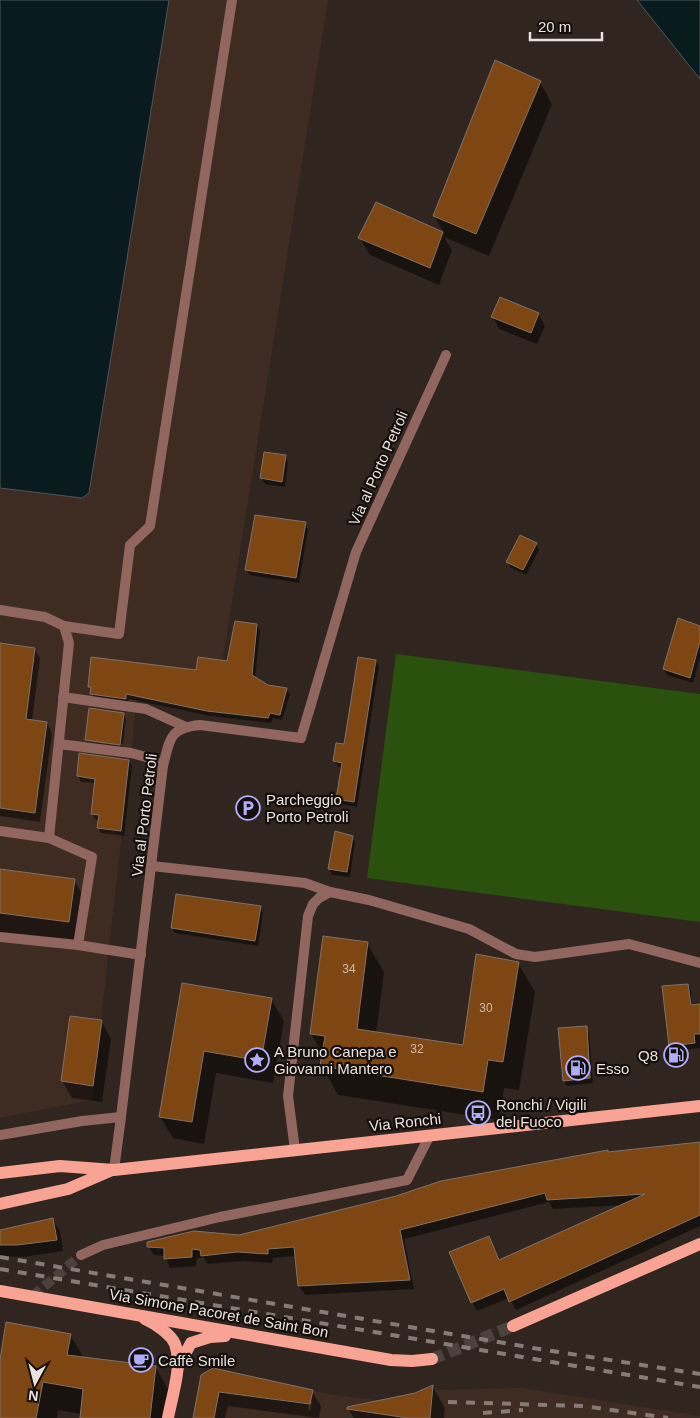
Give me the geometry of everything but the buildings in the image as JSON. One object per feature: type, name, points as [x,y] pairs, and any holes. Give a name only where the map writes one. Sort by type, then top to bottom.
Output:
[{"type":"main road","name":"Via Ronchi","points":[[0,1173],[60,1166],[114,1170],[700,1106]]},
{"type":"main road","name":"Via Ronchi","points":[[0,1204],[68,1189],[114,1170]]},
{"type":"main road","points":[[513,1326],[700,1244]]},
{"type":"main road","name":"Via Simone Pacoret de Saint Bon","points":[[0,1291],[391,1360],[412,1361],[432,1359]]},
{"type":"main road","points":[[130,1313],[156,1324],[175,1342],[178,1367]]},
{"type":"main road","points":[[168,1418],[178,1367],[191,1343],[210,1337],[252,1336]]},
{"type":"street","points":[[0,610],[45,617],[64,626],[118,634],[130,545],[150,526],[232,0]]},
{"type":"street","name":"Via al Porto Petroli","points":[[114,1170],[122,1117],[163,766],[169,744],[175,732],[186,727],[200,725],[301,738],[356,552],[446,355]]},
{"type":"street","points":[[49,838],[69,643],[64,626]]},
{"type":"street","points":[[63,696],[146,710],[186,727]]},
{"type":"street","points":[[59,744],[131,753],[150,758],[163,766]]},
{"type":"street","points":[[0,831],[49,838],[92,856],[78,946]]},
{"type":"street","points":[[152,866],[305,883],[330,892],[369,900],[470,929],[516,954],[535,958],[629,944],[700,963]]},
{"type":"street","points":[[295,1150],[288,1096],[308,916],[312,904],[330,892]]},
{"type":"street","points":[[0,937],[141,955]]},
{"type":"street","points":[[0,1135],[82,1121],[122,1117]]},
{"type":"street","points":[[81,1255],[103,1245],[220,1217],[407,1180],[430,1135]]},
{"type":"shaded area","points":[[0,0],[169,0],[89,493],[82,498],[0,488]]},
{"type":"shaded area","points":[[169,0],[328,0],[214,714],[137,699],[92,1100],[0,1118],[0,488],[82,498],[89,493]]},
{"type":"shaded area","points":[[637,0],[700,0],[700,79]]},
{"type":"shaded area","points":[[213,1368],[333,1395],[379,1400],[415,1393],[433,1385],[436,1390],[522,1388],[700,1416],[700,1418],[193,1418],[201,1375]]},
{"type":"green space","points":[[396,654],[700,694],[700,922],[367,878]]},
{"type":"tunnel","points":[[33,1296],[81,1255]]},
{"type":"tunnel","points":[[432,1359],[513,1326]]},
{"type":"railway","points":[[0,1257],[539,1349],[700,1374]]},
{"type":"railway","points":[[0,1269],[700,1387]]},
{"type":"railway","points":[[448,1402],[584,1406],[668,1418]]},
{"type":"railway","points":[[483,1413],[523,1410]]},
{"type":"place","name":"Parcheggio Porto Petroli","points":[[248,808]]},
{"type":"place","name":"Q8","points":[[676,1055]]},
{"type":"place","name":"A Bruno Canepa e Giovanni Mantero","points":[[257,1060]]},
{"type":"place","name":"Esso","points":[[578,1068]]},
{"type":"place","name":"Ronchi / Vigili del Fuoco","points":[[478,1113]]},
{"type":"place","name":"Caffè Smile","points":[[141,1360]]}]
